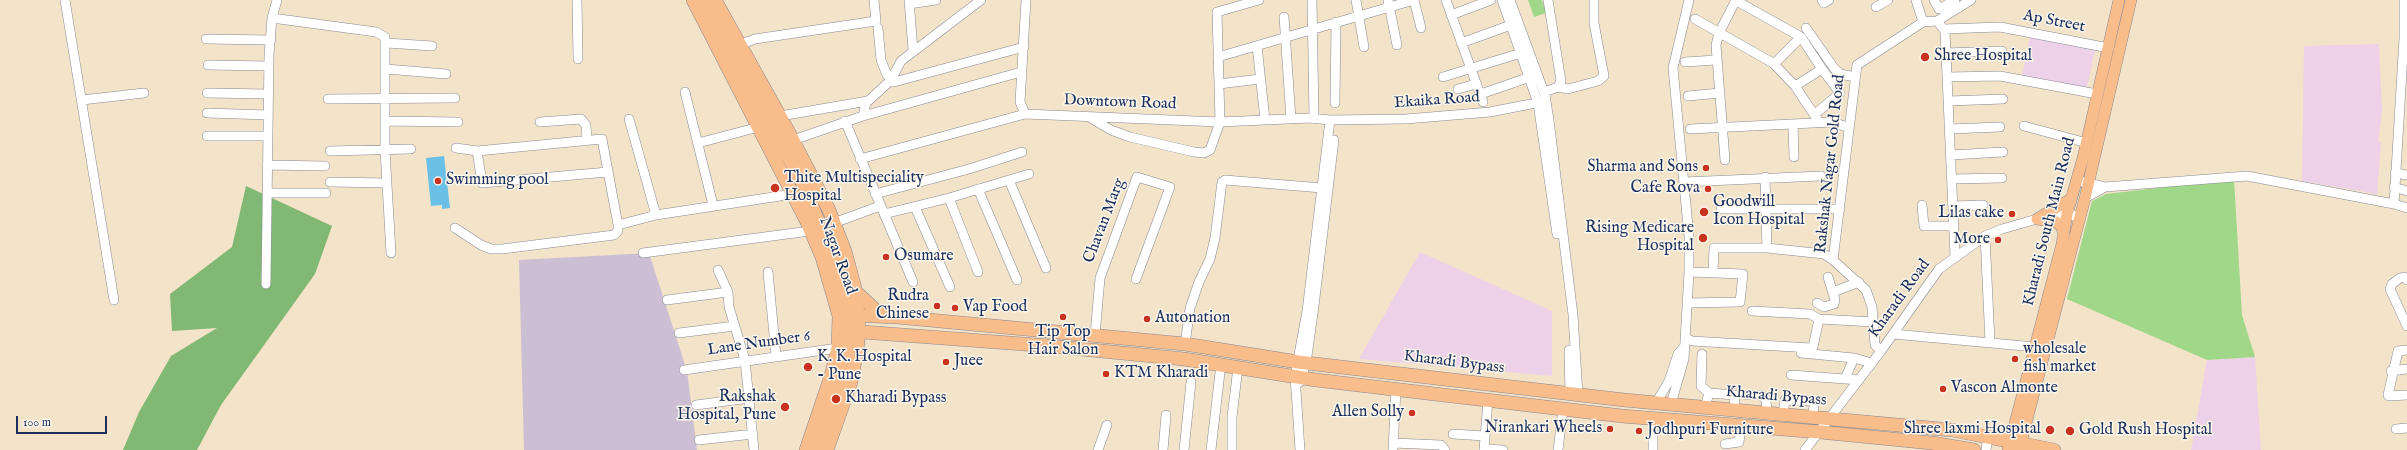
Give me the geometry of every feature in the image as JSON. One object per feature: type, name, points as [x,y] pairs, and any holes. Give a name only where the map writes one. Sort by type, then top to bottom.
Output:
[{"type":"highway","name":"Nagar Road","points":[[693,0],[793,194],[822,258],[839,316],[838,348],[831,376],[806,450]]},
{"type":"highway","points":[[703,0],[803,184],[839,272],[854,315]]},
{"type":"highway","name":"Nagar Road","points":[[716,0],[793,140],[829,210],[845,251],[856,292],[851,382],[827,450]]},
{"type":"highway","points":[[856,292],[882,316]]},
{"type":"highway","name":"Kharadi Bypass","points":[[854,315],[882,316],[1185,344],[1302,362],[1574,395],[1952,430],[1988,437],[2014,446],[2054,450]]},
{"type":"highway","points":[[817,450],[835,401],[854,331]]},
{"type":"highway","name":"Kharadi Bypass","points":[[854,331],[1050,346],[1221,364],[1298,377],[1488,401],[1653,419],[1820,432],[1938,444],[1974,450]]},
{"type":"main road","name":"Kharadi South Main Road","points":[[2014,446],[2035,347],[2064,234],[2067,214],[2087,143],[2119,0]]},
{"type":"main road","name":"Kharadi South Main Road","points":[[2014,446],[2089,183],[2131,0]]},
{"type":"main road","points":[[2038,219],[2071,199]]},
{"type":"main road","points":[[2038,219],[2056,222],[2061,226],[2064,234]]},
{"type":"street","points":[[65,0],[114,300]]},
{"type":"street","points":[[266,284],[268,66],[272,18],[277,0]]},
{"type":"street","points":[[577,0],[578,59]]},
{"type":"street","points":[[744,43],[755,39],[876,21],[874,0]]},
{"type":"street","points":[[913,50],[909,2],[936,0]]},
{"type":"street","points":[[863,116],[863,108],[868,101],[891,80],[901,61],[913,50],[981,0]]},
{"type":"street","points":[[1025,114],[1020,102],[1026,0]]},
{"type":"street","points":[[1089,117],[1111,130],[1130,137],[1204,153],[1214,145],[1220,122],[1217,12],[1258,0]]},
{"type":"street","points":[[1312,0],[1314,119]]},
{"type":"street","points":[[1356,0],[1364,47]]},
{"type":"street","points":[[1218,57],[1359,16],[1389,4],[1414,0],[1421,28]]},
{"type":"street","points":[[1446,0],[1460,43],[1482,98],[1530,77]]},
{"type":"street","points":[[1451,15],[1491,0]]},
{"type":"street","points":[[1502,0],[1530,77],[1543,99]]},
{"type":"street","points":[[1510,0],[1543,99],[1543,128],[1567,314],[1574,395]]},
{"type":"street","points":[[1548,0],[1561,71],[1561,81],[1558,87]]},
{"type":"street","name":"Ekaika Road","points":[[1333,120],[1438,118],[1543,99],[1558,87],[1568,89],[1598,81],[1604,76],[1594,23],[1594,0]]},
{"type":"street","points":[[1671,404],[1684,359],[1689,272],[1689,237],[1673,68],[1689,0]]},
{"type":"street","points":[[1725,160],[1716,45],[1719,34],[1735,0],[1801,37],[1840,93],[1817,118]]},
{"type":"street","points":[[1822,0],[1824,3],[1829,0]]},
{"type":"street","points":[[1876,7],[1888,0]]},
{"type":"street","points":[[1916,0],[1923,22],[1937,21],[1971,0]]},
{"type":"street","points":[[1934,0],[1939,9],[1954,0]]},
{"type":"street","points":[[2394,204],[2395,173],[2404,85],[2406,22],[2404,0]]},
{"type":"street","points":[[1389,4],[1397,45]]},
{"type":"street","points":[[1284,17],[1292,119]]},
{"type":"street","points":[[272,18],[376,32],[385,37],[387,43],[385,150],[391,253]]},
{"type":"street","points":[[1696,19],[1719,34],[1761,54],[1774,64],[1795,86],[1817,118]]},
{"type":"street","points":[[1937,21],[1944,29],[1946,53],[1955,256]]},
{"type":"street","points":[[1335,102],[1336,22]]},
{"type":"street","name":"Rakshak Nagar Gold Road","points":[[1880,351],[1875,345],[1874,322],[1868,296],[1859,282],[1833,260],[1855,77],[1857,65],[1923,22]]},
{"type":"street","points":[[1460,43],[1511,25]]},
{"type":"street","name":"Ap Street","points":[[1944,29],[2000,26],[2109,48]]},
{"type":"street","points":[[878,28],[881,60],[891,80],[898,82],[1024,47]]},
{"type":"street","points":[[1806,28],[1834,68],[1840,74],[1855,77]]},
{"type":"street","points":[[1774,64],[1801,37]]},
{"type":"street","points":[[206,39],[271,40]]},
{"type":"street","points":[[387,43],[432,46]]},
{"type":"street","points":[[1257,46],[1265,120]]},
{"type":"street","points":[[1946,53],[2002,51]]},
{"type":"street","points":[[1443,77],[1470,70],[1521,53]]},
{"type":"street","points":[[1684,62],[1716,60]]},
{"type":"street","points":[[208,65],[268,66]]},
{"type":"street","points":[[386,69],[446,74]]},
{"type":"street","points":[[1795,86],[1822,69]]},
{"type":"street","points":[[793,140],[845,121],[1021,72]]},
{"type":"street","points":[[1947,77],[2000,76],[2097,94]]},
{"type":"street","points":[[1219,84],[1260,78]]},
{"type":"street","points":[[1458,89],[1476,84]]},
{"type":"street","points":[[685,92],[713,205]]},
{"type":"street","points":[[82,100],[144,93]]},
{"type":"street","points":[[207,93],[268,94]]},
{"type":"street","points":[[1688,96],[1720,93]]},
{"type":"street","points":[[328,100],[454,98]]},
{"type":"street","points":[[1949,101],[2003,99]]},
{"type":"street","points":[[786,115],[868,101]]},
{"type":"street","points":[[207,113],[268,115]]},
{"type":"street","name":"Downtown Road","points":[[860,158],[1025,114],[1220,122],[1292,119],[1333,120]]},
{"type":"street","points":[[1690,129],[1723,126],[1793,124],[1817,118],[1849,128]]},
{"type":"street","points":[[540,122],[581,119],[586,125],[587,140]]},
{"type":"street","points":[[629,119],[656,215]]},
{"type":"street","points":[[1302,362],[1322,188],[1333,120]]},
{"type":"street","points":[[1300,450],[1296,391],[1302,362],[1333,120]]},
{"type":"street","points":[[845,121],[913,282]]},
{"type":"street","points":[[385,122],[458,122]]},
{"type":"street","points":[[1793,124],[1794,157]]},
{"type":"street","points":[[2024,126],[2087,143]]},
{"type":"street","points":[[698,143],[759,127]]},
{"type":"street","points":[[1950,129],[2000,127]]},
{"type":"street","points":[[207,136],[268,136]]},
{"type":"street","points":[[455,228],[481,245],[490,249],[502,249],[614,235],[618,231],[602,139],[477,151],[456,148]]},
{"type":"street","points":[[330,150],[410,149]]},
{"type":"street","points":[[477,151],[482,183],[608,172]]},
{"type":"street","points":[[875,194],[969,169],[1022,152]]},
{"type":"street","points":[[1951,155],[2003,152]]},
{"type":"street","points":[[267,165],[325,166]]},
{"type":"street","points":[[2395,173],[2407,175]]},
{"type":"street","points":[[839,221],[882,210],[915,207],[1029,174]]},
{"type":"street","points":[[1684,182],[1765,177],[1821,176]]},
{"type":"street","points":[[2076,180],[2105,187],[2247,176],[2394,204],[2407,208]]},
{"type":"street","name":"Chavan Marg","points":[[1095,335],[1100,278],[1137,177],[1170,187],[1136,279]]},
{"type":"street","points":[[1765,177],[1767,248]]},
{"type":"street","points":[[1952,180],[2002,178]]},
{"type":"street","points":[[1008,180],[1046,268]]},
{"type":"street","points":[[1185,344],[1190,308],[1198,282],[1210,259],[1215,238],[1222,182],[1225,180],[1322,188]]},
{"type":"street","points":[[330,182],[386,183]]},
{"type":"street","points":[[2085,198],[2105,187]]},
{"type":"street","points":[[2394,187],[2407,191]]},
{"type":"street","points":[[978,189],[1017,280]]},
{"type":"street","points":[[267,193],[326,193]]},
{"type":"street","points":[[618,225],[656,215],[713,205],[793,194]]},
{"type":"street","points":[[949,198],[978,272]]},
{"type":"street","points":[[1922,205],[1924,226],[1954,226]]},
{"type":"street","points":[[1953,206],[1983,206]]},
{"type":"street","points":[[915,207],[950,286]]},
{"type":"street","points":[[1721,209],[1840,209]]},
{"type":"street","name":"Kharadi Road","points":[[1805,450],[1872,363],[1932,278],[1955,256],[1985,236],[2038,219],[2067,214],[2080,217]]},
{"type":"street","points":[[643,253],[810,231]]},
{"type":"street","points":[[1985,236],[1990,342]]},
{"type":"street","points":[[1713,273],[1714,248],[1767,248],[1824,254],[1833,260]]},
{"type":"street","points":[[718,270],[728,292],[729,306],[745,360],[754,450]]},
{"type":"street","points":[[768,272],[776,356]]},
{"type":"street","points":[[1688,303],[1740,302],[1743,274],[1689,272]]},
{"type":"street","points":[[1817,304],[1824,307],[1834,304],[1833,292],[1828,277]]},
{"type":"street","points":[[2407,280],[2404,277],[2400,278],[2392,284],[2390,289],[2407,326]]},
{"type":"street","points":[[1833,292],[1859,282]]},
{"type":"street","points":[[667,300],[728,292]]},
{"type":"street","points":[[1752,311],[1810,314],[1819,319],[1874,322]]},
{"type":"street","points":[[1656,403],[1669,382],[1678,354],[1685,343],[1692,341],[1811,348],[1813,347],[1819,319]]},
{"type":"street","points":[[679,334],[735,326]]},
{"type":"street","points":[[1892,334],[2035,347]]},
{"type":"street","name":"Lane Number 6","points":[[684,370],[745,360],[838,348]]},
{"type":"street","points":[[2407,350],[2398,351],[2392,371],[2388,396],[2407,395]]},
{"type":"street","points":[[1794,352],[1854,358],[1872,363]]},
{"type":"street","points":[[1702,354],[1701,386],[1709,393],[1735,395],[1734,410]]},
{"type":"street","points":[[1845,379],[1854,358]]},
{"type":"street","points":[[1212,450],[1221,364]]},
{"type":"street","points":[[1232,450],[1232,417],[1238,367]]},
{"type":"street","points":[[2392,371],[2407,369]]},
{"type":"street","points":[[1791,375],[1859,380]]},
{"type":"street","points":[[1184,450],[1191,382]]},
{"type":"street","points":[[1396,389],[1393,446],[1441,445],[1445,450]]},
{"type":"street","points":[[1705,407],[1709,393]]},
{"type":"street","points":[[1747,395],[1762,395],[1766,399],[1766,413]]},
{"type":"street","points":[[696,405],[750,398]]},
{"type":"street","points":[[1488,401],[1484,449],[1503,450]]},
{"type":"street","points":[[1558,449],[1563,409]]},
{"type":"street","points":[[1164,450],[1166,414]]},
{"type":"street","points":[[1653,419],[1653,450]]},
{"type":"street","points":[[1098,450],[1107,425]]},
{"type":"street","points":[[1725,444],[1739,442],[1741,426]]},
{"type":"street","points":[[2396,429],[2407,428]]},
{"type":"street","points":[[699,440],[753,434]]},
{"type":"street","points":[[1453,434],[1485,436]]},
{"type":"street","points":[[1986,450],[1988,437]]},
{"type":"shaded area","points":[[2030,35],[2095,50],[2086,92],[2022,78]]},
{"type":"shaded area","points":[[2379,44],[2382,111],[2378,142],[2381,143],[2377,194],[2302,181],[2304,46]]},
{"type":"shaded area","points":[[1420,252],[1552,311],[1552,376],[1359,359]]},
{"type":"shaded area","points":[[649,253],[687,371],[697,450],[524,450],[519,260]]},
{"type":"shaded area","points":[[2255,357],[2261,450],[2191,450],[2207,360]]},
{"type":"green space","points":[[1528,0],[1542,0],[1546,13],[1534,17]]},
{"type":"green space","points":[[2234,179],[2242,315],[2255,357],[2207,360],[2067,299],[2092,201],[2106,194]]},
{"type":"green space","points":[[246,186],[332,226],[315,274],[221,405],[197,450],[123,450],[139,412],[171,356],[217,328],[172,331],[170,294],[232,247]]},
{"type":"water","name":"Swimming pool","points":[[444,156],[450,208],[442,209],[442,205],[431,206],[426,158]]},
{"type":"place","name":"Shree Hospital","points":[[1925,57]]},
{"type":"place","name":"Sharma and Sons","points":[[1706,168]]},
{"type":"place","name":"Swimming pool","points":[[438,181]]},
{"type":"place","name":"Thite Multispeciality Hospital","points":[[775,188]]},
{"type":"place","name":"Cafe Rova","points":[[1708,189]]},
{"type":"place","name":"Goodwill Icon Hospital","points":[[1704,212]]},
{"type":"place","name":"Lilas cake","points":[[2012,214]]},
{"type":"place","name":"Rising Medicare Hospital","points":[[1703,238]]},
{"type":"place","name":"More","points":[[1998,240]]},
{"type":"place","name":"Osumare","points":[[886,257]]},
{"type":"place","name":"Rudra Chinese","points":[[937,306]]},
{"type":"place","name":"Vap Food","points":[[955,308]]},
{"type":"place","name":"Tip Top Hair Salon","points":[[1063,317]]},
{"type":"place","name":"Autonation","points":[[1147,319]]},
{"type":"place","name":"wholesale fish market","points":[[2015,359]]},
{"type":"place","name":"Juee","points":[[946,362]]},
{"type":"place","name":"K. K. Hospital - Pune","points":[[808,367]]},
{"type":"place","name":"KTM Kharadi","points":[[1106,374]]},
{"type":"place","name":"Vascon Almonte","points":[[1943,389]]},
{"type":"place","name":"Kharadi Bypass","points":[[836,399]]},
{"type":"place","name":"Rakshak Hospital, Pune","points":[[785,407]]},
{"type":"place","name":"Allen Solly","points":[[1412,413]]},
{"type":"place","name":"Nirankari Wheels","points":[[1610,429]]},
{"type":"place","name":"Shree laxmi Hospital","points":[[2050,430]]},
{"type":"place","name":"Jodhpuri Furniture","points":[[1639,431]]},
{"type":"place","name":"Gold Rush Hospital","points":[[2070,431]]}]
